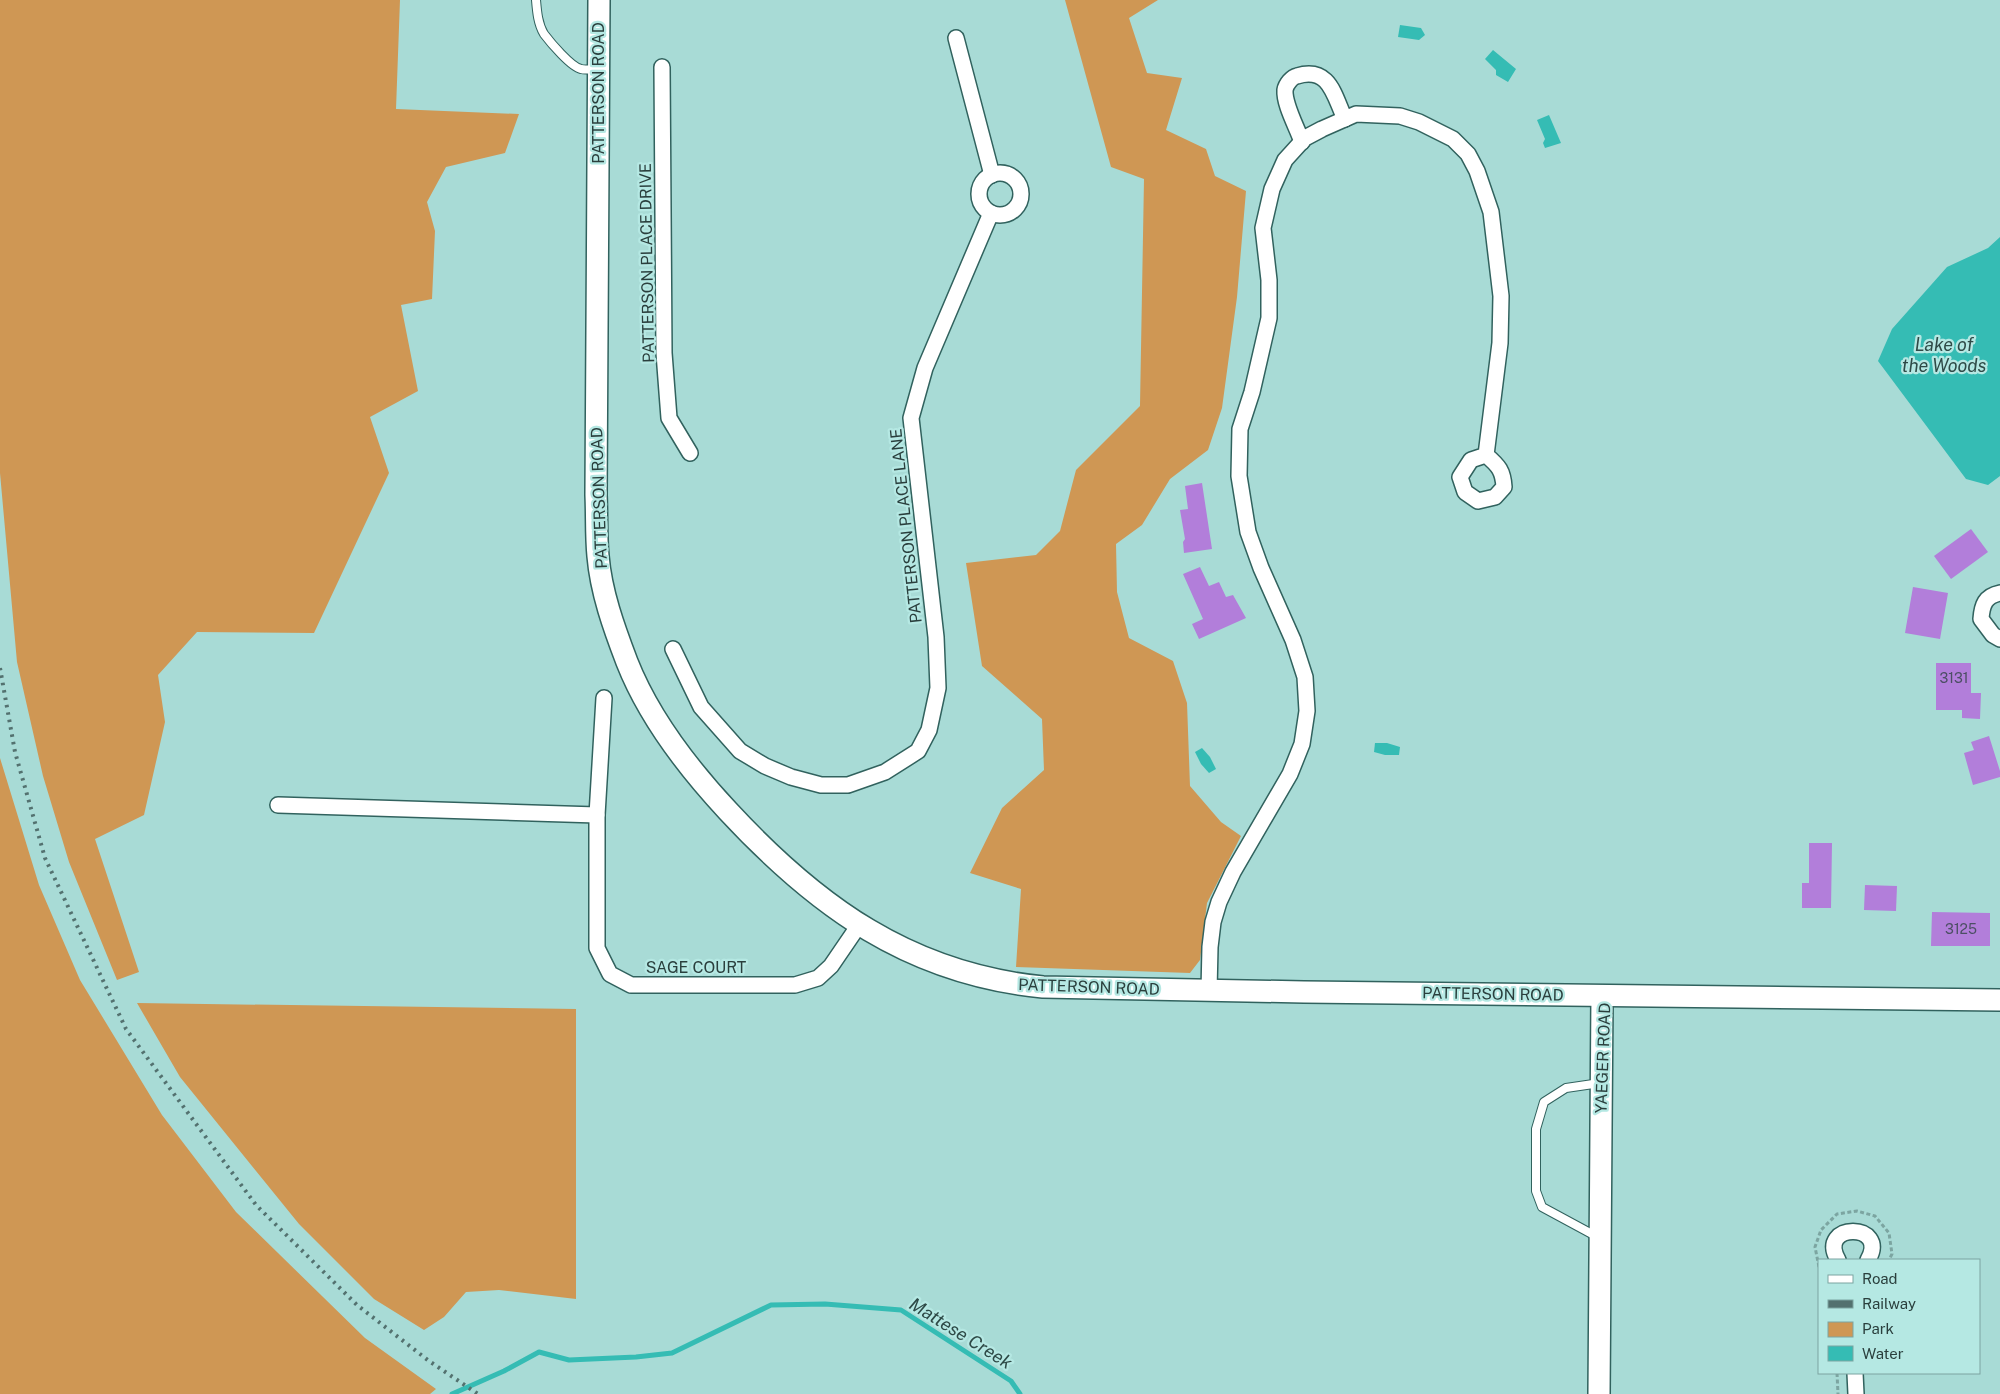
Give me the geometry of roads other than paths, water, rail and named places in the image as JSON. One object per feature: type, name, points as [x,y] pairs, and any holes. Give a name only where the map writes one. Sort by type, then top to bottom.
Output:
[{"type":"street","name":"PATTERSON ROAD","points":[[599,0],[596,496],[598,557],[604,591],[627,664],[662,731],[689,767],[749,834],[777,861],[834,909],[859,925],[900,947],[980,978],[1012,984],[1082,988],[1602,996]]},
{"type":"street","points":[[956,38],[992,175]]},
{"type":"street","name":"PATTERSON PLACE DRIVE","points":[[662,67],[664,353],[670,418],[690,453]]},
{"type":"street","points":[[1302,142],[1286,101],[1285,88],[1293,77],[1307,73],[1320,76],[1331,86],[1344,119]]},
{"type":"street","points":[[1209,991],[1212,922],[1232,872],[1290,774],[1302,744],[1306,711],[1305,678],[1293,640],[1260,568],[1248,532],[1239,476],[1240,430],[1252,392],[1269,318],[1269,280],[1263,228],[1272,189],[1286,160],[1302,142],[1322,129],[1356,114],[1400,116],[1419,122],[1456,142],[1468,154],[1481,179],[1491,212],[1501,296],[1500,343],[1486,455]]},
{"type":"street","points":[[1006,174],[1018,182],[1021,196],[1016,208],[1005,215],[991,213],[982,204],[979,191],[986,179],[992,175],[1006,174]]},
{"type":"street","name":"PATTERSON PLACE LANE","points":[[673,649],[701,707],[740,751],[765,766],[791,777],[820,785],[848,785],[885,772],[918,751],[929,730],[938,688],[936,637],[912,418],[925,368],[991,213]]},
{"type":"street","points":[[2000,592],[1990,595],[1982,605],[1981,620],[1993,635],[2000,639]]},
{"type":"street","name":"SAGE COURT","points":[[604,698],[597,815],[596,948],[610,974],[632,984],[795,985],[818,978],[831,966],[859,925]]},
{"type":"street","points":[[278,805],[597,815]]},
{"type":"street","name":"YAEGER ROAD","points":[[1599,1394],[1602,996],[2000,1000]]},
{"type":"street","points":[[1837,1259],[1834,1254],[1836,1242],[1844,1233],[1856,1230],[1861,1232],[1870,1241],[1871,1253],[1868,1259]]},
{"type":"street","points":[[1854,1374],[1856,1394]]},
{"type":"lane","points":[[536,0],[538,18],[544,34],[570,62],[580,69],[598,68]]},
{"type":"lane","points":[[1601,1083],[1566,1088],[1544,1102],[1536,1129],[1536,1191],[1542,1207],[1592,1234],[1601,1234]]},
{"type":"water","points":[[1400,25],[1421,28],[1425,35],[1419,40],[1398,37]]},
{"type":"water","points":[[1493,50],[1516,69],[1508,82],[1496,75],[1496,70],[1485,59]]},
{"type":"water","points":[[1549,115],[1561,143],[1545,148],[1543,143],[1545,139],[1537,120]]},
{"type":"water","name":"Lake of the Woods","points":[[2000,237],[2000,476],[1988,485],[1966,479],[1878,361],[1892,329],[1947,267],[1988,248]]},
{"type":"water","points":[[1375,743],[1387,743],[1400,747],[1399,755],[1385,755],[1374,752]]},
{"type":"water","points":[[1202,748],[1210,757],[1216,769],[1209,773],[1201,764],[1195,752]]},
{"type":"waterway","name":"Mattese Creek","points":[[452,1394],[504,1371],[539,1352],[569,1360],[636,1357],[672,1353],[771,1305],[825,1304],[901,1310],[1011,1381],[1020,1394]]},
{"type":"railway","points":[[0,668],[15,752],[45,858],[126,1029],[256,1205],[357,1305],[429,1361],[478,1394]]}]
